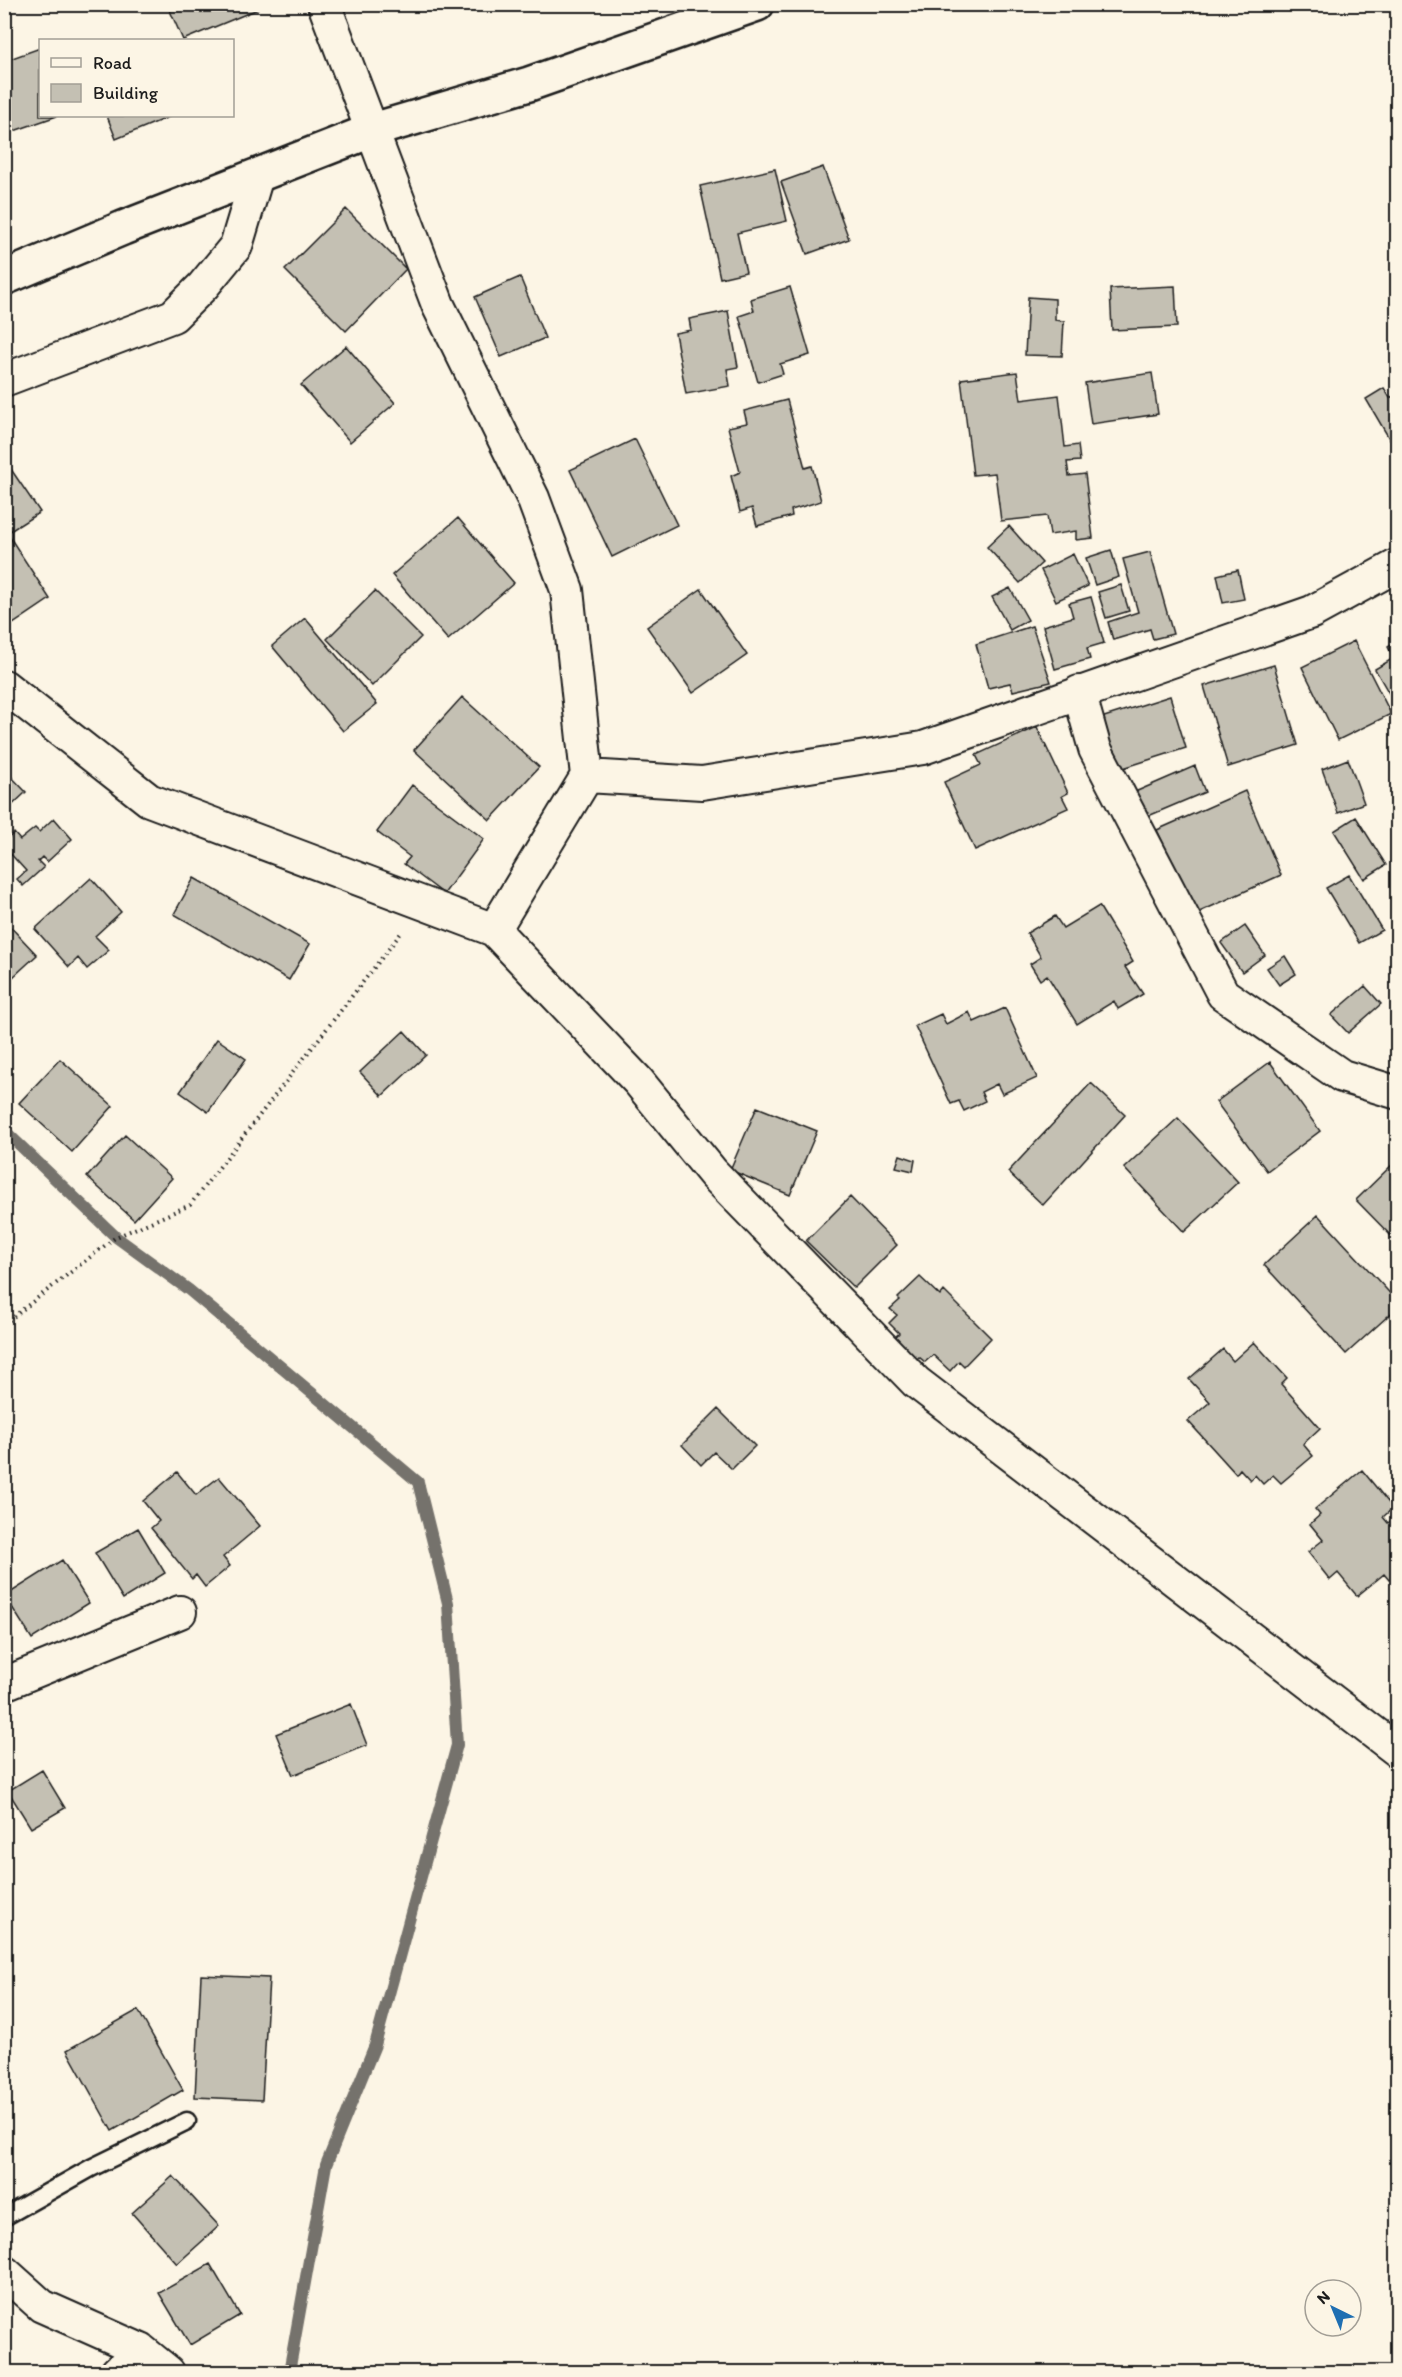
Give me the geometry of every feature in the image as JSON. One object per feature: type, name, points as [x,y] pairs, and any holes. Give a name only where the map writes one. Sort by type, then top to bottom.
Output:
[{"type":"main road","points":[[4,278],[123,228],[373,130],[529,84],[757,4]]},
{"type":"street","points":[[324,4],[438,305],[533,498],[567,590],[587,776],[494,930]]},
{"type":"street","points":[[4,380],[173,316],[203,286],[236,246],[257,176]]},
{"type":"street","points":[[587,776],[702,783],[923,748],[1312,612],[1398,564]]},
{"type":"street","points":[[4,686],[149,800],[494,930],[638,1081],[712,1173],[915,1382],[1398,1751]]},
{"type":"street","points":[[1079,692],[1095,749],[1223,994],[1342,1076],[1398,1093]]},
{"type":"street","points":[[4,1684],[180,1612]]},
{"type":"street","points":[[4,2272],[42,2306],[141,2350],[168,2373]]},
{"type":"street","points":[[117,2373],[141,2350]]},
{"type":"lane","points":[[4,2217],[91,2168],[187,2121]]},
{"type":"path","points":[[4,1324],[116,1237],[190,1205],[424,904]]},
{"type":"building","points":[[167,4],[256,4],[258,9],[183,39]]},
{"type":"building","points":[[39,48],[39,117],[54,117],[11,132],[4,113],[4,61]]},
{"type":"building","points":[[1398,115],[1398,134],[1394,116]]},
{"type":"building","points":[[107,117],[169,117],[116,139]]},
{"type":"building","points":[[823,167],[849,239],[807,254],[781,182]]},
{"type":"building","points":[[775,169],[787,221],[737,233],[746,272],[720,278],[700,186]]},
{"type":"building","points":[[346,209],[406,269],[346,331],[285,270]]},
{"type":"building","points":[[520,277],[545,338],[501,357],[475,297]]},
{"type":"building","points":[[1175,286],[1177,327],[1112,330],[1110,289]]},
{"type":"building","points":[[790,287],[810,355],[780,364],[783,374],[758,382],[739,316],[754,311],[751,299]]},
{"type":"building","points":[[1028,297],[1055,299],[1055,320],[1064,321],[1062,356],[1025,355]]},
{"type":"building","points":[[728,311],[738,367],[727,369],[730,386],[686,394],[675,333],[691,330],[689,319]]},
{"type":"building","points":[[346,346],[395,403],[350,442],[301,385]]},
{"type":"building","points":[[1017,372],[1021,400],[1059,395],[1065,447],[1078,445],[1080,461],[1067,462],[1069,476],[1085,474],[1093,538],[1076,540],[1076,531],[1050,535],[1047,516],[1001,521],[995,473],[973,475],[961,379]]},
{"type":"building","points":[[1152,373],[1158,414],[1091,424],[1085,383]]},
{"type":"building","points":[[1384,388],[1390,398],[1398,393],[1398,435],[1390,440],[1366,399]]},
{"type":"building","points":[[787,400],[805,468],[812,466],[821,501],[791,510],[792,516],[757,526],[752,508],[740,512],[731,476],[740,472],[728,427],[747,423],[744,411]]},
{"type":"building","points":[[635,439],[677,525],[612,557],[570,470]]},
{"type":"building","points":[[4,459],[40,512],[7,533],[50,599],[4,630]]},
{"type":"building","points":[[458,518],[514,583],[448,640],[392,575]]},
{"type":"building","points":[[1009,526],[1042,563],[1020,583],[987,547]]},
{"type":"building","points":[[1111,550],[1119,577],[1095,585],[1086,558]]},
{"type":"building","points":[[1150,552],[1173,634],[1153,639],[1150,629],[1113,640],[1108,622],[1138,612],[1123,559]]},
{"type":"building","points":[[1073,554],[1088,586],[1056,601],[1041,570]]},
{"type":"building","points":[[1238,570],[1244,599],[1223,603],[1217,575]]},
{"type":"building","points":[[1121,585],[1129,611],[1106,618],[1098,592]]},
{"type":"building","points":[[1010,588],[1028,620],[1010,630],[992,597]]},
{"type":"building","points":[[701,589],[747,655],[693,693],[647,627]]},
{"type":"building","points":[[375,591],[421,637],[372,686],[327,639]]},
{"type":"building","points":[[1091,597],[1104,643],[1087,648],[1090,659],[1055,669],[1043,626],[1073,617],[1069,603]]},
{"type":"building","points":[[305,618],[377,704],[343,731],[272,646]]},
{"type":"building","points":[[1032,626],[1051,682],[1013,691],[1010,683],[988,688],[976,644]]},
{"type":"building","points":[[1354,641],[1391,714],[1338,740],[1302,667]]},
{"type":"building","points":[[1398,641],[1398,709],[1375,669],[1394,658],[1388,647]]},
{"type":"building","points":[[1274,665],[1298,745],[1228,767],[1204,686]]},
{"type":"building","points":[[1170,696],[1186,748],[1117,770],[1101,718]]},
{"type":"building","points":[[462,697],[539,767],[490,820],[414,750]]},
{"type":"building","points":[[1037,727],[1068,793],[1062,796],[1068,808],[975,850],[944,782],[981,765],[976,755]]},
{"type":"building","points":[[1348,759],[1364,803],[1338,813],[1322,769]]},
{"type":"building","points":[[1195,766],[1205,792],[1146,817],[1135,792]]},
{"type":"building","points":[[4,769],[26,792],[4,813]]},
{"type":"building","points":[[412,785],[484,839],[444,894],[404,864],[410,857],[377,832]]},
{"type":"building","points":[[1245,791],[1281,875],[1195,914],[1157,830]]},
{"type":"building","points":[[1356,817],[1386,865],[1364,879],[1334,831]]},
{"type":"building","points":[[54,818],[72,839],[47,862],[42,857],[38,861],[44,867],[23,886],[17,879],[26,871],[7,850],[4,852],[4,842],[14,833],[20,840],[35,828],[39,832]]},
{"type":"building","points":[[1349,875],[1382,930],[1359,943],[1326,888]]},
{"type":"building","points":[[91,878],[121,912],[95,936],[109,950],[87,969],[78,958],[69,967],[35,929]]},
{"type":"building","points":[[194,878],[310,944],[289,980],[174,914]]},
{"type":"building","points":[[1099,906],[1133,962],[1125,967],[1143,994],[1118,1009],[1114,1001],[1077,1024],[1047,975],[1040,980],[1030,964],[1041,957],[1027,933],[1055,916],[1063,928]]},
{"type":"building","points":[[4,920],[37,955],[13,977],[4,968]]},
{"type":"building","points":[[1245,926],[1265,955],[1242,972],[1221,943]]},
{"type":"building","points":[[1285,956],[1296,974],[1279,985],[1267,968]]},
{"type":"building","points":[[1365,986],[1381,1004],[1348,1033],[1331,1015]]},
{"type":"building","points":[[1005,1008],[1037,1078],[1002,1094],[997,1084],[981,1092],[985,1101],[964,1111],[959,1101],[951,1104],[915,1026],[941,1014],[946,1024],[969,1012],[974,1022]]},
{"type":"building","points":[[404,1031],[426,1055],[382,1096],[360,1072]]},
{"type":"building","points":[[217,1039],[246,1059],[208,1112],[180,1092]]},
{"type":"building","points":[[60,1059],[113,1106],[72,1152],[19,1103]]},
{"type":"building","points":[[1270,1062],[1320,1131],[1267,1171],[1216,1102]]},
{"type":"building","points":[[1091,1083],[1125,1115],[1043,1205],[1008,1172]]},
{"type":"building","points":[[757,1107],[817,1131],[790,1195],[730,1170]]},
{"type":"building","points":[[1178,1118],[1238,1182],[1184,1232],[1124,1168]]},
{"type":"building","points":[[125,1135],[172,1178],[134,1220],[87,1177]]},
{"type":"building","points":[[900,1155],[915,1160],[913,1171],[896,1167]]},
{"type":"building","points":[[1398,1159],[1398,1243],[1356,1200]]},
{"type":"building","points":[[850,1197],[897,1245],[854,1288],[806,1241]]},
{"type":"building","points":[[1318,1215],[1398,1302],[1398,1307],[1346,1354],[1264,1265]]},
{"type":"building","points":[[920,1277],[940,1296],[944,1291],[991,1338],[964,1366],[959,1361],[950,1371],[933,1355],[925,1362],[919,1357],[914,1362],[892,1341],[899,1333],[889,1323],[897,1315],[890,1309]]},
{"type":"building","points":[[1254,1342],[1287,1378],[1281,1384],[1320,1428],[1303,1444],[1313,1456],[1281,1483],[1273,1475],[1263,1484],[1255,1475],[1250,1480],[1240,1469],[1236,1474],[1188,1421],[1210,1402],[1189,1379],[1223,1349],[1233,1361]]},
{"type":"building","points":[[718,1409],[755,1446],[732,1469],[714,1452],[701,1465],[682,1445]]},
{"type":"building","points":[[1362,1470],[1393,1508],[1383,1517],[1388,1523],[1398,1515],[1398,1573],[1389,1580],[1384,1574],[1357,1596],[1338,1573],[1330,1580],[1308,1552],[1323,1540],[1310,1524],[1320,1515],[1315,1509]]},
{"type":"building","points":[[177,1472],[196,1495],[219,1477],[260,1526],[223,1557],[230,1566],[205,1587],[196,1575],[192,1579],[151,1528],[159,1521],[143,1501]]},
{"type":"building","points":[[138,1528],[165,1573],[123,1599],[95,1553]]},
{"type":"building","points":[[62,1560],[89,1603],[32,1639],[5,1596]]},
{"type":"building","points":[[4,1620],[13,1639],[4,1643]]},
{"type":"building","points":[[351,1704],[367,1745],[293,1775],[276,1734]]},
{"type":"building","points":[[42,1770],[65,1808],[31,1828],[8,1791]]},
{"type":"building","points":[[201,1975],[269,1978],[262,2100],[195,2097]]},
{"type":"building","points":[[138,2010],[183,2090],[112,2131],[67,2050]]},
{"type":"building","points":[[173,2176],[219,2226],[177,2264],[132,2213]]},
{"type":"building","points":[[210,2264],[240,2315],[190,2345],[159,2293]]},
{"type":"waterway","points":[[4,1130],[116,1237],[189,1290],[418,1482],[448,1603],[457,1745],[375,2045],[326,2165],[289,2372]]}]
